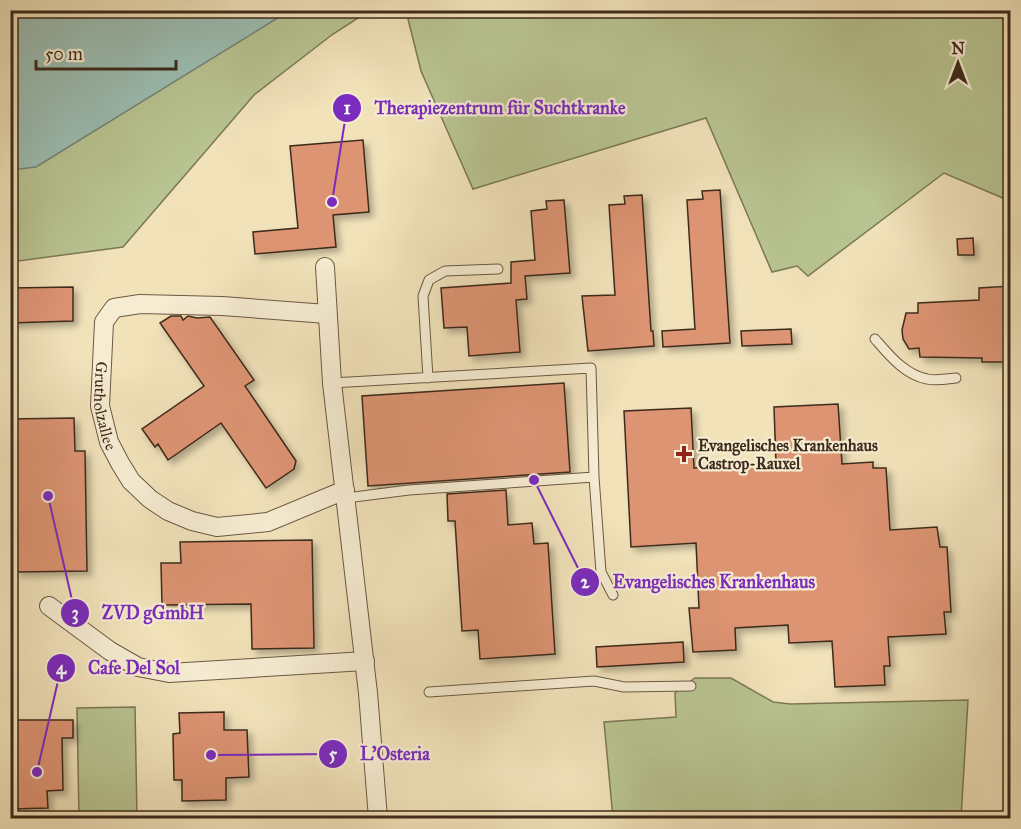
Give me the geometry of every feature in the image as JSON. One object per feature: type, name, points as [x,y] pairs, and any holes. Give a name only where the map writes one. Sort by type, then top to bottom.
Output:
[{"type":"street","points":[[325,267],[332,383],[364,661],[378,819]]},
{"type":"street","name":"Grutholzallee","points":[[327,314],[222,306],[140,304],[114,308],[104,322],[100,406],[110,442],[131,481],[150,499],[168,511],[192,520],[217,527],[268,522],[345,494]]},
{"type":"street","points":[[49,606],[110,651],[138,667],[169,673],[364,661]]},
{"type":"lane","points":[[428,378],[423,296],[429,280],[445,271],[498,269]]},
{"type":"lane","points":[[875,339],[910,374],[929,380],[956,378]]},
{"type":"lane","points":[[332,383],[591,368],[594,477],[601,572],[613,596]]},
{"type":"lane","points":[[345,494],[594,477]]},
{"type":"lane","points":[[429,692],[594,681],[624,687],[691,686]]},
{"type":"green space","points":[[10,11],[369,11],[333,34],[254,95],[123,247],[11,262]]},
{"type":"green space","points":[[406,11],[1010,11],[1010,201],[944,173],[808,276],[797,266],[772,272],[706,118],[473,189],[421,71]]},
{"type":"green space","points":[[695,678],[731,678],[773,702],[790,704],[968,700],[961,818],[613,818],[604,722],[676,717],[675,693]]},
{"type":"green space","points":[[135,707],[137,818],[79,818],[77,708]]},
{"type":"water","points":[[10,11],[289,11],[36,167],[11,170]]},
{"type":"building","points":[[363,140],[369,212],[333,215],[336,247],[255,254],[253,232],[298,228],[290,146]]},
{"type":"building","points":[[720,190],[730,343],[663,347],[662,331],[695,329],[687,200],[703,199],[702,191]]},
{"type":"building","points":[[642,195],[651,331],[653,331],[654,346],[588,351],[582,296],[615,295],[609,205],[625,204],[624,196]]},
{"type":"building","points":[[564,200],[570,273],[525,276],[527,299],[516,300],[520,352],[469,356],[467,327],[444,328],[441,288],[511,283],[511,262],[535,260],[531,211],[547,209],[546,201]]},
{"type":"building","points":[[973,238],[974,255],[958,255],[957,239]]},
{"type":"building","points":[[1011,286],[1011,362],[982,362],[982,358],[920,357],[919,348],[909,349],[903,339],[902,330],[906,313],[918,313],[918,303],[979,300],[979,288]]},
{"type":"building","points":[[73,287],[73,321],[10,323],[10,288]]},
{"type":"building","points":[[171,316],[181,316],[183,320],[188,316],[210,317],[254,380],[245,386],[296,461],[294,469],[266,488],[221,423],[168,460],[158,444],[155,447],[142,429],[204,386],[160,323]]},
{"type":"building","points":[[791,329],[792,344],[742,346],[741,331]]},
{"type":"building","points":[[564,383],[570,472],[368,486],[362,396]]},
{"type":"building","points":[[838,404],[842,464],[873,462],[873,468],[886,468],[890,530],[937,527],[940,547],[947,547],[951,612],[944,612],[946,634],[888,637],[890,666],[884,666],[885,685],[835,687],[832,641],[789,643],[788,625],[735,628],[736,650],[693,652],[689,608],[699,608],[696,543],[631,547],[624,411],[691,408],[694,468],[776,463],[774,407]]},
{"type":"building","points":[[74,418],[75,451],[85,451],[87,571],[15,572],[14,532],[10,532],[10,419]]},
{"type":"building","points":[[506,490],[508,525],[532,523],[534,544],[548,543],[555,654],[480,659],[478,630],[462,631],[455,521],[448,521],[447,494]]},
{"type":"building","points":[[312,540],[314,648],[252,649],[251,604],[162,605],[161,563],[181,563],[180,542]]},
{"type":"building","points":[[683,642],[684,662],[597,667],[596,647]]},
{"type":"building","points":[[224,712],[224,730],[247,730],[249,777],[226,778],[226,800],[182,801],[182,780],[174,780],[173,734],[180,733],[179,713]]},
{"type":"building","points":[[10,720],[73,720],[73,738],[62,738],[63,790],[47,791],[48,808],[10,809]]},
{"type":"place","name":"Therapiezentrum für Suchtkranke","points":[[332,202]]},
{"type":"place","name":"Evangelisches Krankenhaus Castrop-Rauxel","points":[[684,454]]},
{"type":"place","name":"Evangelisches Krankenhaus","points":[[534,480]]},
{"type":"place","name":"ZVD gGmbH","points":[[48,496]]},
{"type":"place","name":"L'Osteria","points":[[211,755]]},
{"type":"place","name":"Cafe Del Sol","points":[[37,772]]}]
